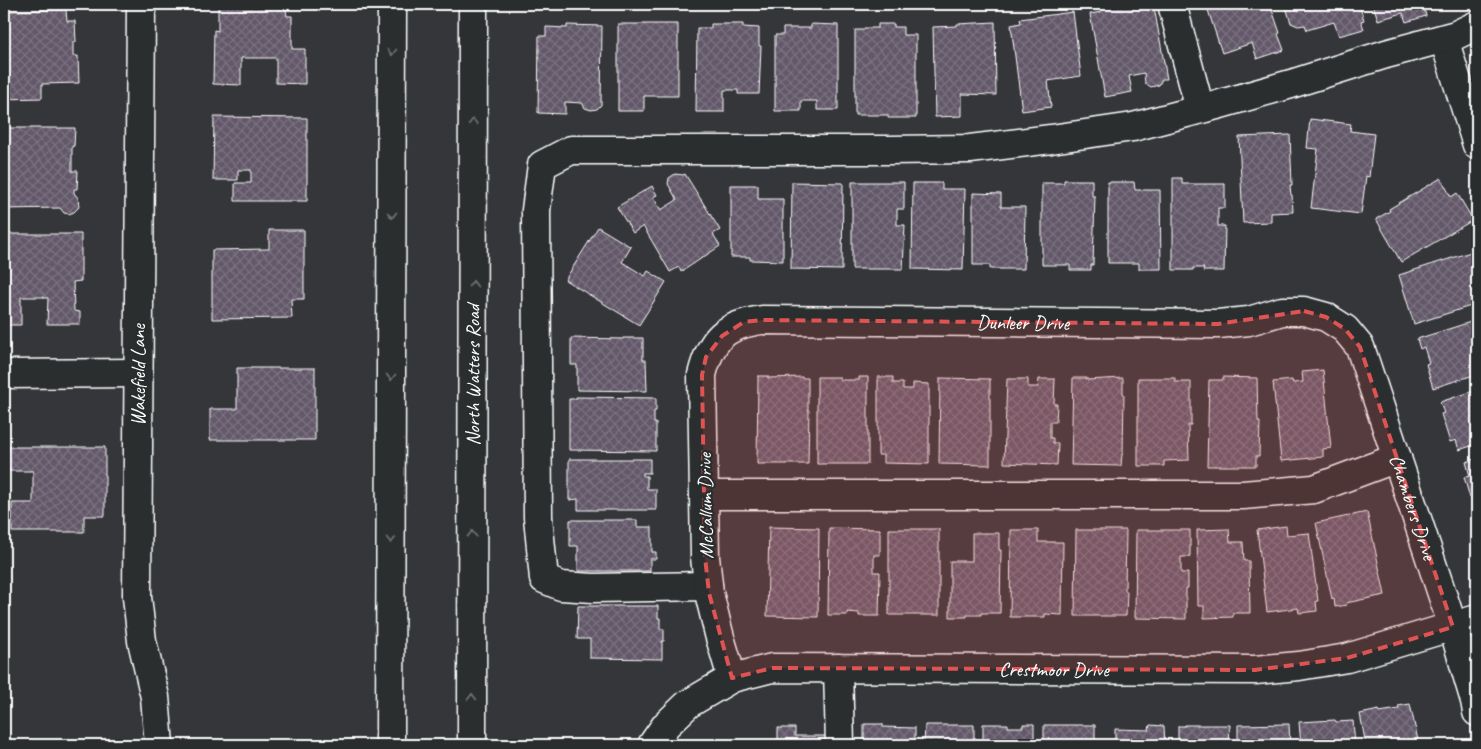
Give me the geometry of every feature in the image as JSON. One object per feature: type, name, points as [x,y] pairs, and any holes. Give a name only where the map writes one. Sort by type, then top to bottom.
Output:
[{"type":"street","name":"Wakefield Lane","points":[[141,4],[137,597],[142,641],[155,697],[159,745]]},
{"type":"street","points":[[390,745],[392,4]]},
{"type":"street","name":"North Watters Road","points":[[472,745],[473,4]]},
{"type":"street","points":[[1172,4],[1200,109]]},
{"type":"street","points":[[708,586],[585,588],[560,586],[544,579],[538,517],[536,220],[542,165],[571,150],[889,150],[970,148],[1051,139],[1133,126],[1200,109],[1292,84],[1386,54],[1444,39],[1477,25]]},
{"type":"street","points":[[1444,39],[1477,145]]},
{"type":"street","name":"Dunleer Drive","points":[[722,336],[728,330],[744,322],[762,320],[1218,324],[1249,321],[1282,311],[1304,311],[1326,317]]},
{"type":"street","name":"Chambers Drive","points":[[1326,317],[1345,329],[1360,347],[1396,458],[1465,623],[1477,712]]},
{"type":"street","name":"McCallum Drive","points":[[722,336],[715,342],[706,357],[702,374],[705,556],[708,586],[732,678]]},
{"type":"street","points":[[4,374],[138,373]]},
{"type":"street","points":[[704,495],[1243,495],[1314,489],[1396,458]]},
{"type":"street","name":"Crestmoor Drive","points":[[652,745],[666,725],[688,704],[732,678],[772,668],[1255,670],[1298,666],[1347,658],[1465,623]]},
{"type":"street","points":[[838,668],[840,745]]},
{"type":"highlighted area","points":[[1304,311],[1326,317],[1345,329],[1360,347],[1453,627],[1347,658],[1255,670],[772,668],[732,678],[709,593],[705,557],[702,375],[706,357],[722,336],[744,322],[762,320],[1218,324]]},
{"type":"building","points":[[218,4],[285,4],[287,16],[292,16],[292,49],[305,49],[305,84],[276,83],[276,58],[241,58],[241,85],[213,84],[214,30],[218,31]]},
{"type":"building","points":[[1123,4],[1145,4],[1146,8],[1154,7],[1167,79],[1162,79],[1159,85],[1151,87],[1145,83],[1144,73],[1129,76],[1132,92],[1105,97],[1090,14],[1101,12],[1100,8]]},
{"type":"building","points":[[1206,4],[1270,4],[1284,50],[1257,59],[1252,43],[1222,53]]},
{"type":"building","points":[[1285,4],[1359,4],[1364,20],[1361,21],[1364,29],[1339,36],[1334,22],[1307,30],[1305,25],[1298,26],[1291,23]]},
{"type":"building","points":[[1373,4],[1423,4],[1426,16],[1406,22],[1403,13],[1378,20]]},
{"type":"building","points":[[66,10],[67,21],[75,21],[76,42],[73,42],[73,56],[78,56],[79,83],[42,84],[42,98],[4,99],[4,11]]},
{"type":"building","points":[[1073,12],[1081,76],[1048,81],[1051,107],[1022,111],[1011,25],[1021,23],[1020,19]]},
{"type":"building","points":[[995,22],[996,95],[962,94],[962,116],[935,117],[933,27]]},
{"type":"building","points":[[618,24],[678,24],[678,96],[644,96],[644,111],[618,111]]},
{"type":"building","points":[[711,24],[743,24],[743,27],[759,28],[759,46],[761,46],[759,94],[738,94],[738,90],[724,90],[724,112],[696,112],[697,28],[711,28]]},
{"type":"building","points":[[811,24],[838,25],[838,110],[817,110],[817,101],[801,101],[801,111],[775,111],[775,35],[783,35],[783,28],[811,28]]},
{"type":"building","points":[[878,24],[894,24],[894,27],[903,27],[903,35],[916,35],[916,118],[888,118],[888,115],[855,115],[855,30],[878,28]]},
{"type":"building","points":[[567,25],[602,26],[601,105],[597,109],[591,110],[585,108],[582,103],[565,102],[565,114],[538,113],[539,36],[546,36],[546,27],[567,28]]},
{"type":"building","points":[[214,117],[307,118],[307,201],[235,201],[235,183],[251,183],[251,170],[238,170],[238,180],[213,180]]},
{"type":"building","points":[[1310,119],[1351,124],[1350,131],[1374,134],[1369,177],[1366,176],[1361,214],[1311,208],[1318,149],[1307,148]]},
{"type":"building","points":[[4,128],[75,128],[74,146],[72,146],[72,171],[78,171],[77,189],[74,189],[74,193],[78,198],[79,207],[74,212],[64,213],[60,208],[4,209]]},
{"type":"building","points":[[1290,135],[1292,185],[1290,185],[1293,212],[1271,213],[1271,222],[1243,223],[1239,137]]},
{"type":"building","points":[[675,174],[685,174],[720,230],[713,234],[720,246],[681,272],[679,267],[670,272],[643,226],[633,233],[617,207],[652,186],[657,195],[653,197],[661,210],[677,200],[668,184],[669,178]]},
{"type":"building","points":[[1173,178],[1182,178],[1182,184],[1225,184],[1225,208],[1218,208],[1218,226],[1225,226],[1224,271],[1203,271],[1204,268],[1173,270]]},
{"type":"building","points":[[1441,178],[1451,197],[1457,193],[1473,220],[1401,262],[1376,219],[1390,211],[1389,209]]},
{"type":"building","points":[[1064,180],[1092,180],[1092,196],[1095,196],[1093,265],[1091,265],[1091,270],[1070,270],[1070,265],[1042,265],[1042,183],[1064,183]]},
{"type":"building","points":[[792,182],[843,183],[842,270],[791,269]]},
{"type":"building","points":[[852,182],[904,182],[904,209],[897,209],[897,225],[905,225],[903,269],[852,269]]},
{"type":"building","points":[[1108,182],[1134,182],[1135,190],[1160,190],[1161,269],[1139,269],[1139,263],[1108,263]]},
{"type":"building","points":[[913,183],[942,183],[942,189],[965,189],[963,270],[912,269]]},
{"type":"building","points":[[731,185],[758,185],[758,199],[783,199],[783,261],[750,260],[750,257],[731,257]]},
{"type":"building","points":[[973,193],[1001,194],[1001,207],[1025,207],[1024,269],[990,269],[990,265],[973,265]]},
{"type":"building","points":[[598,227],[631,247],[622,262],[645,276],[648,271],[666,282],[639,325],[565,280]]},
{"type":"building","points":[[269,230],[304,230],[304,299],[291,299],[292,318],[212,319],[212,250],[269,249]]},
{"type":"building","points":[[4,234],[81,234],[81,281],[73,282],[74,311],[80,312],[80,324],[47,324],[48,298],[21,297],[21,325],[4,325]]},
{"type":"building","points":[[1477,250],[1477,304],[1414,324],[1399,275]]},
{"type":"building","points":[[1477,320],[1477,374],[1433,388],[1426,364],[1429,363],[1424,347],[1420,349],[1417,339]]},
{"type":"building","points":[[571,338],[643,338],[643,360],[646,360],[647,391],[577,390],[577,365],[571,365]]},
{"type":"building","points":[[237,368],[315,368],[315,440],[210,440],[210,409],[237,409]]},
{"type":"building","points":[[1323,370],[1331,448],[1323,449],[1323,457],[1281,461],[1273,382],[1292,380],[1293,383],[1303,382],[1302,372]]},
{"type":"building","points":[[758,376],[768,376],[768,378],[808,378],[808,464],[757,464]]},
{"type":"building","points":[[817,377],[840,377],[840,380],[859,380],[859,377],[868,377],[868,464],[817,464]]},
{"type":"building","points":[[878,377],[893,377],[893,383],[903,383],[903,389],[913,389],[913,383],[929,384],[929,464],[883,463],[883,455],[878,455]]},
{"type":"building","points":[[1223,377],[1257,378],[1258,422],[1260,422],[1259,456],[1256,456],[1256,466],[1207,466],[1209,380],[1223,380]]},
{"type":"building","points":[[940,378],[990,379],[990,465],[939,464]]},
{"type":"building","points":[[1073,378],[1087,378],[1087,380],[1123,378],[1123,454],[1121,466],[1071,465]]},
{"type":"building","points":[[1138,378],[1175,378],[1175,382],[1191,382],[1191,425],[1188,425],[1189,460],[1164,461],[1164,466],[1138,466]]},
{"type":"building","points":[[1007,379],[1028,379],[1028,387],[1038,387],[1039,379],[1055,379],[1054,404],[1057,404],[1056,422],[1050,422],[1050,438],[1053,438],[1053,443],[1058,443],[1057,465],[1004,463]]},
{"type":"building","points":[[1477,390],[1477,444],[1459,450],[1456,440],[1450,442],[1441,414],[1444,413],[1440,402]]},
{"type":"building","points":[[576,397],[656,398],[654,423],[656,423],[656,451],[569,450],[569,399],[576,399]]},
{"type":"building","points":[[4,447],[105,447],[105,516],[84,516],[84,532],[12,532],[12,503],[33,503],[33,471],[4,471]]},
{"type":"building","points":[[1477,458],[1477,506],[1474,496],[1470,498],[1464,477],[1470,476],[1466,462]]},
{"type":"building","points":[[569,459],[650,459],[650,473],[643,473],[643,476],[647,476],[647,489],[656,489],[656,510],[578,510],[578,499],[569,500]]},
{"type":"building","points":[[1367,512],[1385,595],[1335,607],[1316,523]]},
{"type":"building","points":[[570,520],[637,520],[637,527],[652,527],[652,552],[656,552],[656,559],[650,559],[650,571],[578,571],[578,546],[570,546]]},
{"type":"building","points":[[1286,526],[1287,535],[1309,533],[1318,601],[1316,601],[1317,611],[1299,613],[1298,608],[1267,612],[1257,530]]},
{"type":"building","points":[[769,527],[819,528],[818,617],[767,616]]},
{"type":"building","points":[[829,528],[880,529],[880,555],[874,555],[874,572],[880,572],[879,616],[859,616],[859,613],[847,612],[847,615],[828,615]]},
{"type":"building","points":[[889,529],[939,529],[939,615],[889,615]]},
{"type":"building","points":[[1229,529],[1230,542],[1243,542],[1244,561],[1249,561],[1250,613],[1233,613],[1233,617],[1204,618],[1204,606],[1198,606],[1197,530]]},
{"type":"building","points":[[1011,530],[1038,530],[1038,542],[1063,542],[1062,615],[1045,614],[1045,617],[1010,617]]},
{"type":"building","points":[[1076,530],[1126,530],[1126,616],[1075,616]]},
{"type":"building","points":[[1136,530],[1190,530],[1190,557],[1181,557],[1181,573],[1188,573],[1186,619],[1135,618]]},
{"type":"building","points":[[972,533],[999,533],[999,550],[1001,550],[1000,613],[981,613],[981,615],[967,615],[967,617],[950,617],[950,561],[972,561]]},
{"type":"building","points":[[578,606],[658,606],[660,629],[664,629],[662,659],[590,658],[590,639],[577,639]]},
{"type":"building","points":[[1410,704],[1419,745],[1366,745],[1360,714],[1379,710],[1379,712],[1399,709],[1398,706]]},
{"type":"building","points":[[1335,720],[1336,722],[1353,721],[1355,745],[1301,745],[1299,722]]},
{"type":"building","points":[[864,724],[883,724],[883,727],[915,728],[915,745],[864,745]]},
{"type":"building","points":[[983,724],[1008,724],[1008,727],[1023,727],[1023,724],[1034,724],[1034,745],[983,745]]},
{"type":"building","points":[[1289,724],[1290,745],[1238,745],[1238,725]]},
{"type":"building","points":[[925,725],[974,725],[976,745],[924,745]]},
{"type":"building","points":[[1044,725],[1095,725],[1095,745],[1044,745]]},
{"type":"building","points":[[1150,725],[1164,726],[1165,745],[1115,745],[1115,729],[1149,730]]},
{"type":"building","points":[[1230,725],[1229,745],[1178,745],[1178,726]]},
{"type":"building","points":[[778,728],[795,728],[795,736],[828,736],[828,745],[778,745]]}]
